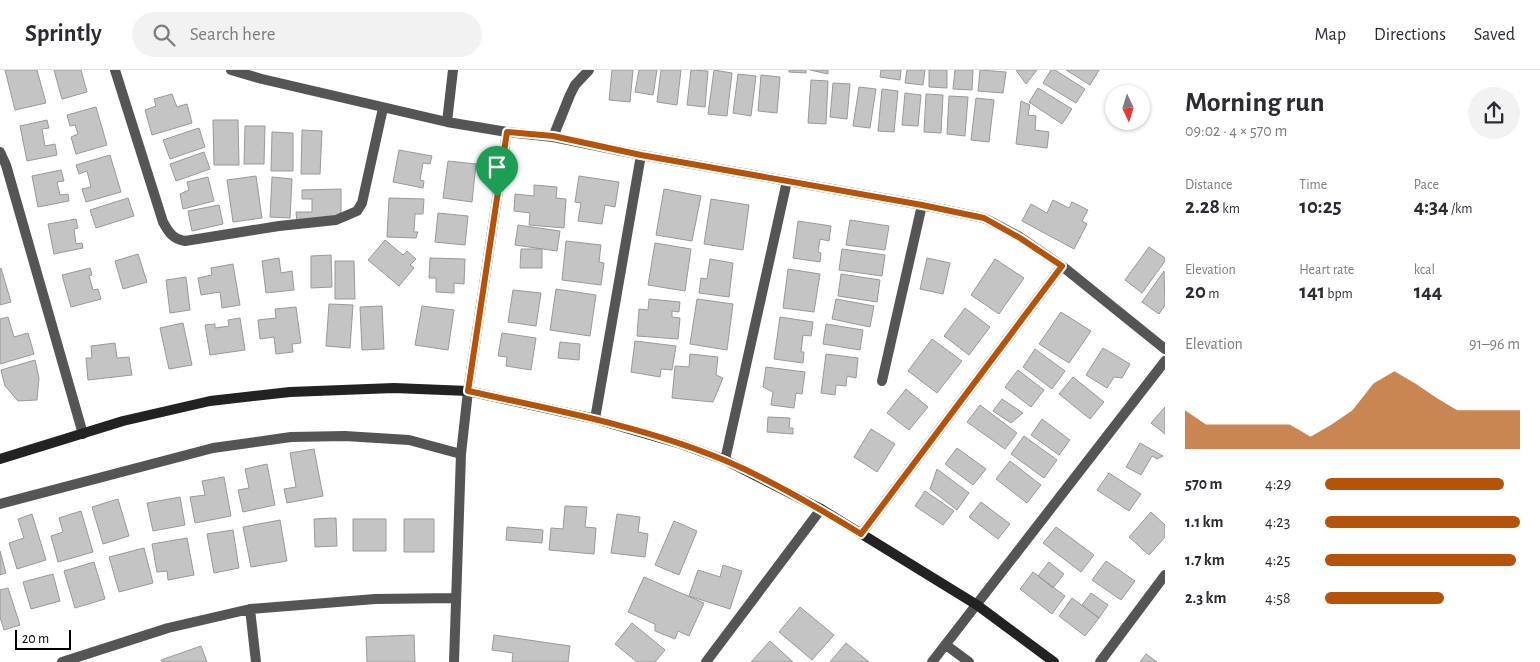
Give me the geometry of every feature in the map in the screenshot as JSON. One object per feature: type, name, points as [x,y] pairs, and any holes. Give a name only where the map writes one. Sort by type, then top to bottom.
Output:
[{"type":"street","points":[[114,70],[163,222],[169,233],[176,240],[185,241],[280,226],[336,220],[357,211],[362,203],[383,108]]},
{"type":"street","points":[[232,70],[262,80],[447,122],[507,132],[553,136],[641,155],[922,205],[984,218],[1020,238],[1062,266],[1165,348]]},
{"type":"street","points":[[447,122],[453,70]]},
{"type":"street","points":[[553,136],[575,85],[589,70]]},
{"type":"street","points":[[454,662],[461,454],[468,391],[507,132]]},
{"type":"street","points":[[0,152],[83,434]]},
{"type":"street","points":[[595,419],[641,155]]},
{"type":"street","points":[[725,460],[787,181]]},
{"type":"street","points":[[882,381],[922,205]]},
{"type":"street","points":[[861,534],[1062,266]]},
{"type":"street","points":[[932,662],[1165,361]]},
{"type":"street","points":[[0,459],[123,421],[219,400],[290,392],[394,388],[468,391],[595,419],[681,444],[725,460],[821,509],[977,604],[1054,662]]},
{"type":"street","points":[[0,504],[213,448],[291,437],[345,436],[409,440],[461,454]]},
{"type":"street","points":[[706,662],[821,509]]},
{"type":"street","points":[[1100,662],[1165,575]]},
{"type":"street","points":[[62,662],[168,628],[250,608],[374,599],[455,598]]},
{"type":"street","points":[[250,608],[256,662]]},
{"type":"street","points":[[946,645],[969,662]]},
{"type":"building","points":[[5,70],[37,70],[46,103],[15,110]]},
{"type":"building","points":[[54,70],[81,70],[87,92],[62,99]]},
{"type":"building","points":[[612,70],[633,70],[630,102],[609,100]]},
{"type":"building","points":[[639,70],[657,70],[653,95],[635,92]]},
{"type":"building","points":[[661,70],[681,70],[677,105],[657,102]]},
{"type":"building","points":[[691,70],[708,71],[705,107],[687,105]]},
{"type":"building","points":[[714,70],[732,73],[727,116],[708,114]]},
{"type":"building","points":[[789,70],[806,70],[806,73],[789,72]]},
{"type":"building","points":[[810,70],[828,70],[828,74]]},
{"type":"building","points":[[881,70],[901,70],[900,80],[880,77]]},
{"type":"building","points":[[907,70],[925,70],[923,85],[905,83]]},
{"type":"building","points":[[929,70],[947,70],[947,88],[929,87]]},
{"type":"building","points":[[955,70],[973,70],[972,90],[953,89]]},
{"type":"building","points":[[980,70],[1006,72],[1003,93],[978,91]]},
{"type":"building","points":[[1016,70],[1037,70],[1026,84]]},
{"type":"building","points":[[1051,70],[1055,70],[1085,89],[1076,103],[1043,83]]},
{"type":"building","points":[[1066,70],[1099,70],[1090,85]]},
{"type":"building","points":[[738,74],[756,76],[751,116],[733,113]]},
{"type":"building","points":[[761,75],[780,77],[777,113],[758,111]]},
{"type":"building","points":[[811,80],[828,81],[826,124],[808,123]]},
{"type":"building","points":[[833,83],[850,84],[847,119],[830,117]]},
{"type":"building","points":[[859,87],[876,89],[870,128],[853,126]]},
{"type":"building","points":[[1038,88],[1072,109],[1062,124],[1029,102]]},
{"type":"building","points":[[882,89],[898,91],[894,132],[878,131]]},
{"type":"building","points":[[905,93],[921,95],[918,126],[902,125]]},
{"type":"building","points":[[172,94],[177,107],[187,104],[192,123],[152,135],[145,110],[156,106],[154,99]]},
{"type":"building","points":[[926,94],[943,95],[941,133],[924,132]]},
{"type":"building","points":[[949,96],[968,97],[965,136],[947,134]]},
{"type":"building","points":[[976,98],[994,100],[989,142],[971,140]]},
{"type":"building","points":[[1021,101],[1030,105],[1028,115],[1036,116],[1035,130],[1049,132],[1047,148],[1016,144]]},
{"type":"building","points":[[96,107],[107,145],[76,154],[71,137],[78,134],[75,125],[70,126],[67,115]]},
{"type":"building","points":[[47,120],[49,128],[42,129],[45,146],[55,144],[57,155],[27,161],[20,126]]},
{"type":"building","points":[[213,120],[238,120],[239,165],[214,165]]},
{"type":"building","points":[[245,126],[265,126],[264,164],[244,164]]},
{"type":"building","points":[[199,128],[205,147],[170,159],[163,140]]},
{"type":"building","points":[[302,130],[322,131],[320,174],[301,174]]},
{"type":"building","points":[[272,132],[293,133],[293,171],[271,171]]},
{"type":"building","points":[[399,150],[432,156],[430,164],[423,163],[420,180],[424,181],[423,188],[393,182]]},
{"type":"building","points":[[204,152],[210,169],[176,181],[170,164]]},
{"type":"building","points":[[110,155],[121,192],[86,202],[82,189],[91,187],[87,171],[79,174],[76,165]]},
{"type":"building","points":[[448,161],[476,164],[472,202],[443,198]]},
{"type":"building","points":[[61,170],[64,181],[57,182],[60,195],[68,194],[69,201],[38,207],[32,176]]},
{"type":"building","points":[[256,176],[262,218],[233,222],[227,180]]},
{"type":"building","points":[[579,176],[619,182],[615,207],[605,205],[602,224],[578,221],[581,203],[575,202]]},
{"type":"building","points":[[208,177],[214,201],[183,209],[180,194],[189,190],[187,182]]},
{"type":"building","points":[[272,177],[292,179],[290,218],[270,217]]},
{"type":"building","points":[[534,185],[557,187],[556,198],[566,199],[564,228],[529,225],[530,213],[514,211],[515,194],[534,196]]},
{"type":"building","points":[[341,189],[341,222],[297,222],[296,212],[312,212],[312,199],[302,199],[302,190]]},
{"type":"building","points":[[664,189],[701,196],[692,241],[656,235]]},
{"type":"building","points":[[128,198],[134,216],[96,228],[90,210]]},
{"type":"building","points":[[389,198],[424,199],[423,214],[415,214],[414,232],[418,232],[416,238],[387,237]]},
{"type":"building","points":[[711,199],[749,205],[743,250],[704,244]]},
{"type":"building","points":[[1053,200],[1069,208],[1072,202],[1088,210],[1082,221],[1087,224],[1074,249],[1022,221],[1031,204],[1047,213]]},
{"type":"building","points":[[219,205],[223,224],[192,231],[188,211]]},
{"type":"building","points":[[438,213],[468,216],[465,245],[435,242]]},
{"type":"building","points":[[76,219],[78,228],[74,229],[76,244],[82,243],[83,248],[54,254],[48,224]]},
{"type":"building","points":[[850,220],[889,226],[885,250],[846,245]]},
{"type":"building","points":[[798,221],[831,226],[829,241],[820,239],[818,252],[821,253],[820,262],[793,258]]},
{"type":"building","points":[[518,225],[560,231],[557,251],[515,245]]},
{"type":"building","points":[[385,240],[403,255],[407,251],[416,259],[410,265],[414,268],[399,286],[368,260]]},
{"type":"building","points":[[566,241],[601,245],[599,262],[604,263],[601,285],[562,280]]},
{"type":"building","points":[[655,243],[691,249],[685,291],[648,285]]},
{"type":"building","points":[[1149,247],[1165,258],[1165,261],[1142,293],[1125,280]]},
{"type":"building","points":[[521,249],[542,249],[542,268],[520,268]]},
{"type":"building","points":[[842,249],[885,255],[882,276],[839,270]]},
{"type":"building","points":[[138,254],[147,282],[123,289],[115,261]]},
{"type":"building","points":[[331,255],[332,287],[311,288],[311,256]]},
{"type":"building","points":[[279,258],[281,273],[292,271],[294,290],[266,293],[262,261]]},
{"type":"building","points":[[430,258],[465,259],[464,284],[454,283],[454,293],[436,292],[436,278],[429,278]]},
{"type":"building","points":[[927,258],[950,263],[943,294],[920,289]]},
{"type":"building","points":[[710,259],[733,263],[729,297],[699,293],[701,278],[707,279]]},
{"type":"building","points":[[995,259],[1024,278],[999,314],[971,295]]},
{"type":"building","points":[[335,261],[354,261],[355,299],[335,299]]},
{"type":"building","points":[[233,264],[240,305],[222,308],[220,292],[201,295],[198,278],[212,275],[211,268]]},
{"type":"building","points":[[90,268],[92,275],[89,276],[93,290],[98,289],[101,299],[71,307],[62,275]]},
{"type":"building","points":[[0,269],[11,302],[0,305]]},
{"type":"building","points":[[788,269],[820,274],[814,312],[783,308]]},
{"type":"building","points":[[1164,271],[1165,305],[1159,314],[1142,302]]},
{"type":"building","points":[[841,274],[880,280],[877,302],[838,296]]},
{"type":"building","points":[[186,277],[190,310],[170,313],[166,280]]},
{"type":"building","points":[[556,289],[596,295],[590,336],[550,330]]},
{"type":"building","points":[[513,290],[541,293],[536,326],[508,322]]},
{"type":"building","points":[[649,299],[680,302],[679,312],[672,311],[672,317],[680,318],[678,339],[637,336],[639,309],[648,310]]},
{"type":"building","points":[[697,299],[733,304],[727,350],[690,344]]},
{"type":"building","points":[[836,299],[874,306],[870,327],[832,319]]},
{"type":"building","points":[[329,304],[353,305],[350,348],[326,346]]},
{"type":"building","points":[[382,306],[384,349],[362,350],[360,307]]},
{"type":"building","points":[[422,306],[454,310],[448,350],[415,345]]},
{"type":"building","points":[[296,307],[301,343],[292,344],[293,352],[276,354],[274,337],[260,339],[258,320],[276,318],[275,309]]},
{"type":"building","points":[[965,308],[990,327],[969,355],[944,336]]},
{"type":"building","points":[[1061,312],[1091,331],[1069,363],[1039,344]]},
{"type":"building","points":[[8,317],[14,337],[28,333],[34,354],[0,364],[0,319]]},
{"type":"building","points":[[780,317],[813,322],[811,336],[803,335],[801,352],[804,352],[803,363],[774,359]]},
{"type":"building","points":[[240,318],[245,350],[210,355],[205,325],[215,324],[215,328],[229,326],[228,320]]},
{"type":"building","points":[[183,323],[192,365],[169,369],[160,328]]},
{"type":"building","points":[[826,324],[863,330],[860,350],[823,344]]},
{"type":"building","points":[[502,333],[536,338],[531,370],[506,366],[507,357],[498,356]]},
{"type":"building","points":[[932,339],[962,361],[937,393],[908,371]]},
{"type":"building","points":[[635,341],[676,346],[672,370],[661,369],[660,377],[631,372]]},
{"type":"building","points":[[560,342],[580,344],[579,360],[558,358]]},
{"type":"building","points":[[115,343],[117,358],[129,357],[132,375],[88,380],[86,358],[92,358],[91,346]]},
{"type":"building","points":[[1103,348],[1130,364],[1122,378],[1114,377],[1107,388],[1086,375]]},
{"type":"building","points":[[1035,349],[1065,371],[1052,389],[1023,367]]},
{"type":"building","points":[[690,354],[718,357],[716,375],[723,378],[713,402],[672,398],[675,366],[689,367]]},
{"type":"building","points":[[826,354],[858,358],[856,378],[847,376],[846,386],[836,385],[835,395],[821,393]]},
{"type":"building","points":[[35,360],[39,378],[37,400],[18,401],[5,386],[1,370]]},
{"type":"building","points":[[766,367],[805,372],[802,394],[796,393],[794,408],[771,405],[773,392],[763,387]]},
{"type":"building","points":[[1018,370],[1044,390],[1031,407],[1005,387]]},
{"type":"building","points":[[1073,377],[1104,402],[1090,419],[1059,394]]},
{"type":"building","points":[[906,389],[928,407],[909,430],[887,413]]},
{"type":"building","points":[[1002,399],[1023,413],[1011,423],[993,411]]},
{"type":"building","points":[[980,405],[1017,433],[1005,449],[967,422]]},
{"type":"building","points":[[1165,407],[1165,434],[1151,423]]},
{"type":"building","points":[[768,417],[790,418],[789,428],[793,428],[793,434],[767,432]]},
{"type":"building","points":[[1042,419],[1070,440],[1059,455],[1031,435]]},
{"type":"building","points":[[871,429],[895,444],[877,472],[854,457]]},
{"type":"building","points":[[1024,436],[1057,460],[1044,478],[1011,454]]},
{"type":"building","points":[[1140,443],[1163,456],[1157,459],[1152,456],[1141,475],[1126,467]]},
{"type":"building","points":[[957,448],[986,469],[973,485],[945,464]]},
{"type":"building","points":[[314,449],[323,496],[287,503],[284,489],[296,487],[290,453]]},
{"type":"building","points":[[1010,461],[1041,485],[1027,503],[996,479]]},
{"type":"building","points":[[267,464],[275,505],[243,512],[238,490],[249,488],[245,469]]},
{"type":"building","points":[[937,469],[969,493],[957,510],[930,489]]},
{"type":"building","points":[[1109,473],[1141,494],[1129,511],[1097,490]]},
{"type":"building","points":[[224,477],[231,516],[195,523],[190,497],[205,495],[202,481]]},
{"type":"building","points":[[925,491],[954,511],[943,525],[915,506]]},
{"type":"building","points":[[180,497],[185,525],[153,531],[147,503]]},
{"type":"building","points":[[118,499],[129,536],[103,544],[92,507]]},
{"type":"building","points":[[981,502],[1010,524],[998,539],[969,517]]},
{"type":"building","points":[[565,506],[587,507],[585,527],[596,528],[594,554],[549,550],[551,528],[563,529]]},
{"type":"building","points":[[81,511],[93,552],[58,562],[51,536],[63,532],[59,518]]},
{"type":"building","points":[[1151,512],[1165,525],[1165,537],[1149,555],[1129,537]]},
{"type":"building","points":[[32,514],[46,560],[17,569],[9,543],[24,538],[18,519]]},
{"type":"building","points":[[617,514],[640,517],[638,532],[648,534],[645,557],[611,553]]},
{"type":"building","points":[[336,518],[337,546],[315,547],[314,519]]},
{"type":"building","points":[[353,519],[386,519],[386,551],[353,551]]},
{"type":"building","points":[[404,519],[434,519],[434,552],[404,552]]},
{"type":"building","points":[[280,520],[287,561],[251,567],[243,527]]},
{"type":"building","points":[[674,521],[697,531],[679,575],[655,565]]},
{"type":"building","points":[[507,527],[543,530],[542,543],[506,540]]},
{"type":"building","points":[[1056,527],[1094,555],[1081,572],[1043,543]]},
{"type":"building","points":[[233,530],[239,568],[214,573],[207,534]]},
{"type":"building","points":[[187,538],[194,575],[168,580],[167,571],[157,572],[152,544]]},
{"type":"building","points":[[144,548],[153,583],[119,592],[109,557]]},
{"type":"building","points":[[0,551],[6,573],[0,575]]},
{"type":"building","points":[[1106,561],[1135,581],[1121,600],[1092,580]]},
{"type":"building","points":[[94,562],[105,599],[75,608],[64,571]]},
{"type":"building","points":[[1049,562],[1064,574],[1053,588],[1038,576]]},
{"type":"building","points":[[723,565],[742,571],[730,609],[689,596],[698,570],[720,577]]},
{"type":"building","points":[[1033,572],[1065,596],[1052,614],[1020,589]]},
{"type":"building","points":[[53,574],[60,601],[31,609],[23,582]]},
{"type":"building","points":[[644,577],[704,603],[689,636],[678,631],[675,639],[655,631],[655,624],[628,612]]},
{"type":"building","points":[[8,588],[20,625],[4,630],[0,617],[0,590]]},
{"type":"building","points":[[1091,593],[1108,605],[1099,618],[1082,605]]},
{"type":"building","points":[[1072,598],[1099,618],[1085,636],[1059,616]]},
{"type":"building","points":[[800,607],[834,635],[812,660],[779,632]]},
{"type":"building","points":[[632,623],[665,650],[655,662],[637,662],[615,644]]},
{"type":"building","points":[[414,635],[415,662],[367,662],[366,637]]},
{"type":"building","points":[[494,635],[570,646],[568,662],[512,662],[513,653],[492,650]]},
{"type":"building","points":[[770,641],[793,662],[751,662]]},
{"type":"building","points":[[846,643],[869,662],[830,662]]},
{"type":"building","points":[[201,646],[207,662],[162,662],[161,660]]},
{"type":"building","points":[[1146,654],[1157,662],[1140,662]]},
{"type":"route","points":[[507,132],[553,136],[641,155],[922,205],[984,218],[1020,238],[1062,266],[861,534],[821,509],[725,460],[681,444],[595,419],[468,391],[497,197],[507,132]]}]
